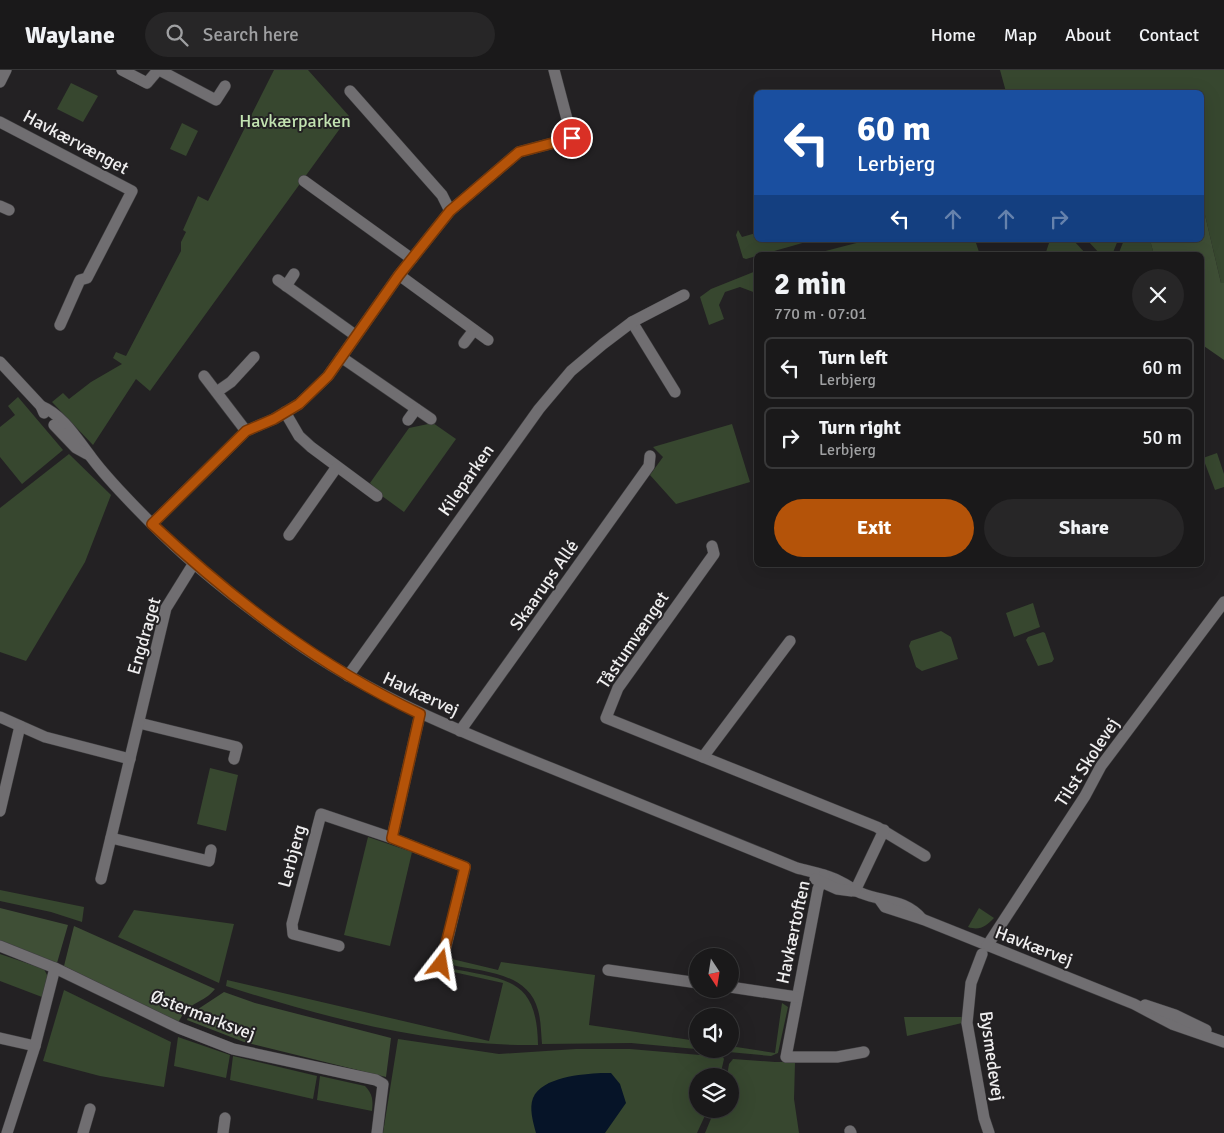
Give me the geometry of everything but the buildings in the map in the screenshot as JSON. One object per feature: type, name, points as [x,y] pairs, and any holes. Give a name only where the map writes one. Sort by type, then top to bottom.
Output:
[{"type":"street","points":[[0,82],[6,70]]},
{"type":"street","points":[[122,70],[147,83],[162,71],[216,100],[226,86]]},
{"type":"street","points":[[152,524],[246,431],[299,404],[322,382],[399,275],[450,211],[519,152],[572,138],[554,70]]},
{"type":"street","points":[[350,91],[442,195],[450,211]]},
{"type":"street","name":"Havkærvænget","points":[[0,122],[132,192],[87,278],[80,280],[60,325]]},
{"type":"street","points":[[304,181],[332,196],[412,258]]},
{"type":"street","points":[[294,274],[282,283],[355,336]]},
{"type":"street","points":[[399,275],[488,340]]},
{"type":"street","name":"Kileparken","points":[[348,676],[539,409],[571,371],[632,322],[684,295]]},
{"type":"street","points":[[632,322],[675,392]]},
{"type":"street","points":[[464,343],[474,330]]},
{"type":"street","points":[[218,391],[231,382],[254,357]]},
{"type":"street","points":[[341,357],[430,419]]},
{"type":"street","name":"Havkærvej","points":[[0,362],[41,406],[44,413],[66,438],[76,448],[90,456],[152,524],[194,563],[254,613],[348,676],[420,714],[797,868],[822,879],[837,889],[855,891],[880,900],[885,907],[922,920],[984,950],[1134,1004],[1172,1024],[1224,1042]]},
{"type":"street","points":[[204,376],[218,391],[246,431]]},
{"type":"street","points":[[408,420],[416,409]]},
{"type":"street","points":[[285,412],[299,436],[336,468],[377,496]]},
{"type":"street","name":"Skaarups Allé","points":[[460,731],[649,466],[650,456]]},
{"type":"street","points":[[289,535],[336,468]]},
{"type":"street","name":"Tåstumvænget","points":[[712,546],[714,554],[625,677],[615,695],[606,718],[884,830],[925,856]]},
{"type":"street","name":"Engdraget","points":[[101,879],[166,608],[194,563]]},
{"type":"street","name":"Tilst Skolevej","points":[[984,950],[1081,802],[1101,766],[1224,602]]},
{"type":"street","points":[[703,757],[790,641]]},
{"type":"street","points":[[392,838],[420,714]]},
{"type":"street","points":[[0,717],[45,737],[130,759]]},
{"type":"street","points":[[139,723],[237,747],[234,759]]},
{"type":"street","points":[[0,811],[20,726]]},
{"type":"street","name":"Lerbjerg","points":[[338,946],[293,934],[292,924],[321,814],[392,838],[465,867],[441,967],[436,973]]},
{"type":"street","points":[[855,891],[884,830]]},
{"type":"street","points":[[111,838],[209,861],[211,850]]},
{"type":"street","name":"Havkærtoften","points":[[822,879],[786,1057],[859,1057]]},
{"type":"street","name":"Østermarksvej","points":[[0,946],[55,968],[162,1020],[233,1049],[376,1080],[383,1084],[377,1133]]},
{"type":"street","name":"Bysmedevej","points":[[984,950],[971,984],[967,1023],[988,1133]]},
{"type":"street","points":[[7,1133],[35,1046],[55,968]]},
{"type":"street","points":[[608,970],[689,982]]},
{"type":"street","name":"Havkærtoften","points":[[739,988],[797,997]]},
{"type":"street","points":[[0,1038],[35,1046]]},
{"type":"street","points":[[83,1133],[90,1109]]},
{"type":"street","points":[[223,1133],[225,1118]]},
{"type":"green space","name":"Havkærparken","points":[[274,70],[308,70],[349,116],[150,391],[136,379],[93,445],[52,402],[63,393],[69,399],[91,382],[122,364],[113,358],[116,352],[126,356],[181,251],[181,242],[186,232],[183,230],[198,196],[208,201]]},
{"type":"green space","points":[[1000,70],[1224,70],[1224,283],[1221,283],[1204,211],[1204,90],[1005,90]]},
{"type":"green space","points":[[71,83],[98,96],[83,122],[57,109]]},
{"type":"green space","points":[[182,123],[198,131],[186,156],[170,149]]},
{"type":"green space","points":[[1204,211],[1221,283],[1224,283],[1224,360],[1204,346],[1204,252],[1153,252],[1151,242],[1204,242]]},
{"type":"green space","points":[[738,230],[742,237],[754,234],[754,242],[806,242],[771,252],[754,252],[754,257],[746,259],[743,258],[736,235]]},
{"type":"green space","points":[[860,242],[976,242],[979,252],[822,252]]},
{"type":"green space","points":[[1049,242],[1075,242],[1084,252],[1046,252]]},
{"type":"green space","points":[[1089,242],[1117,242],[1113,252],[1098,252]]},
{"type":"green space","points":[[1123,242],[1151,242],[1153,252],[1119,252]]},
{"type":"green space","points":[[754,272],[754,292],[740,287],[725,292],[719,305],[724,319],[709,325],[700,297],[711,289]]},
{"type":"green space","points":[[18,397],[63,450],[22,484],[0,457],[0,427],[15,415],[8,406]]},
{"type":"green space","points":[[433,423],[456,439],[404,512],[382,496],[370,483],[409,428]]},
{"type":"green space","points":[[732,424],[750,482],[676,504],[650,475],[663,457],[653,447]]},
{"type":"green space","points":[[1217,453],[1224,474],[1224,487],[1215,490],[1204,458]]},
{"type":"green space","points":[[69,454],[111,495],[85,562],[26,661],[0,652],[0,508]]},
{"type":"green space","points":[[1033,603],[1040,627],[1014,637],[1006,613]]},
{"type":"green space","points":[[941,631],[951,637],[958,659],[922,671],[916,667],[909,646],[911,641]]},
{"type":"green space","points":[[1043,632],[1054,659],[1052,662],[1038,666],[1026,640],[1028,637]]},
{"type":"green space","points":[[210,768],[238,775],[226,831],[197,824]]},
{"type":"green space","points":[[368,837],[412,852],[390,946],[344,935]]},
{"type":"green space","points":[[0,890],[84,907],[82,922],[51,912],[0,901]]},
{"type":"green space","points":[[0,908],[68,925],[57,963],[0,943]]},
{"type":"green space","points":[[979,908],[994,918],[982,927],[968,927]]},
{"type":"green space","points":[[134,910],[234,924],[219,983],[118,937]]},
{"type":"green space","points":[[74,926],[215,989],[205,998],[191,1006],[178,1023],[64,966]]},
{"type":"green space","points":[[0,954],[44,969],[48,977],[42,997],[0,981]]},
{"type":"green space","points":[[452,959],[498,970],[501,962],[595,975],[589,1025],[689,1040],[689,1048],[631,1043],[542,1044],[538,1010],[533,997],[525,988],[503,976],[452,965]]},
{"type":"green space","points":[[449,968],[502,979],[524,993],[532,1006],[536,1022],[538,1045],[460,1041],[380,1028],[301,1009],[226,986],[227,980],[489,1041],[503,983],[449,971]]},
{"type":"green space","points":[[64,990],[171,1042],[164,1087],[100,1076],[43,1061]]},
{"type":"green space","points":[[224,992],[255,1003],[391,1038],[386,1077],[244,1042],[187,1020],[189,1015]]},
{"type":"green space","points":[[782,1003],[788,1007],[778,1053],[771,1056],[739,1053],[739,1047],[775,1053]]},
{"type":"green space","points":[[904,1017],[963,1017],[962,1023],[907,1036]]},
{"type":"green space","points":[[178,1037],[230,1055],[226,1078],[174,1066]]},
{"type":"green space","points":[[398,1039],[499,1054],[576,1049],[630,1049],[689,1054],[689,1058],[724,1059],[722,1068],[689,1068],[689,1118],[704,1118],[697,1133],[383,1133]]},
{"type":"green space","points":[[233,1056],[317,1076],[313,1099],[230,1080]]},
{"type":"green space","points":[[733,1059],[795,1062],[794,1099],[799,1133],[705,1133],[711,1118],[739,1118],[739,1068],[728,1068]]},
{"type":"green space","points":[[320,1076],[365,1086],[372,1098],[372,1111],[317,1100]]},
{"type":"water","points":[[611,1073],[620,1084],[626,1103],[605,1133],[536,1133],[531,1106],[533,1098],[538,1091],[545,1085],[563,1078]]},
{"type":"route","points":[[441,964],[465,867],[392,838],[420,714],[348,676],[246,607],[152,524],[246,431],[274,419],[299,404],[328,376],[399,275],[450,211],[519,152],[572,138]]}]
